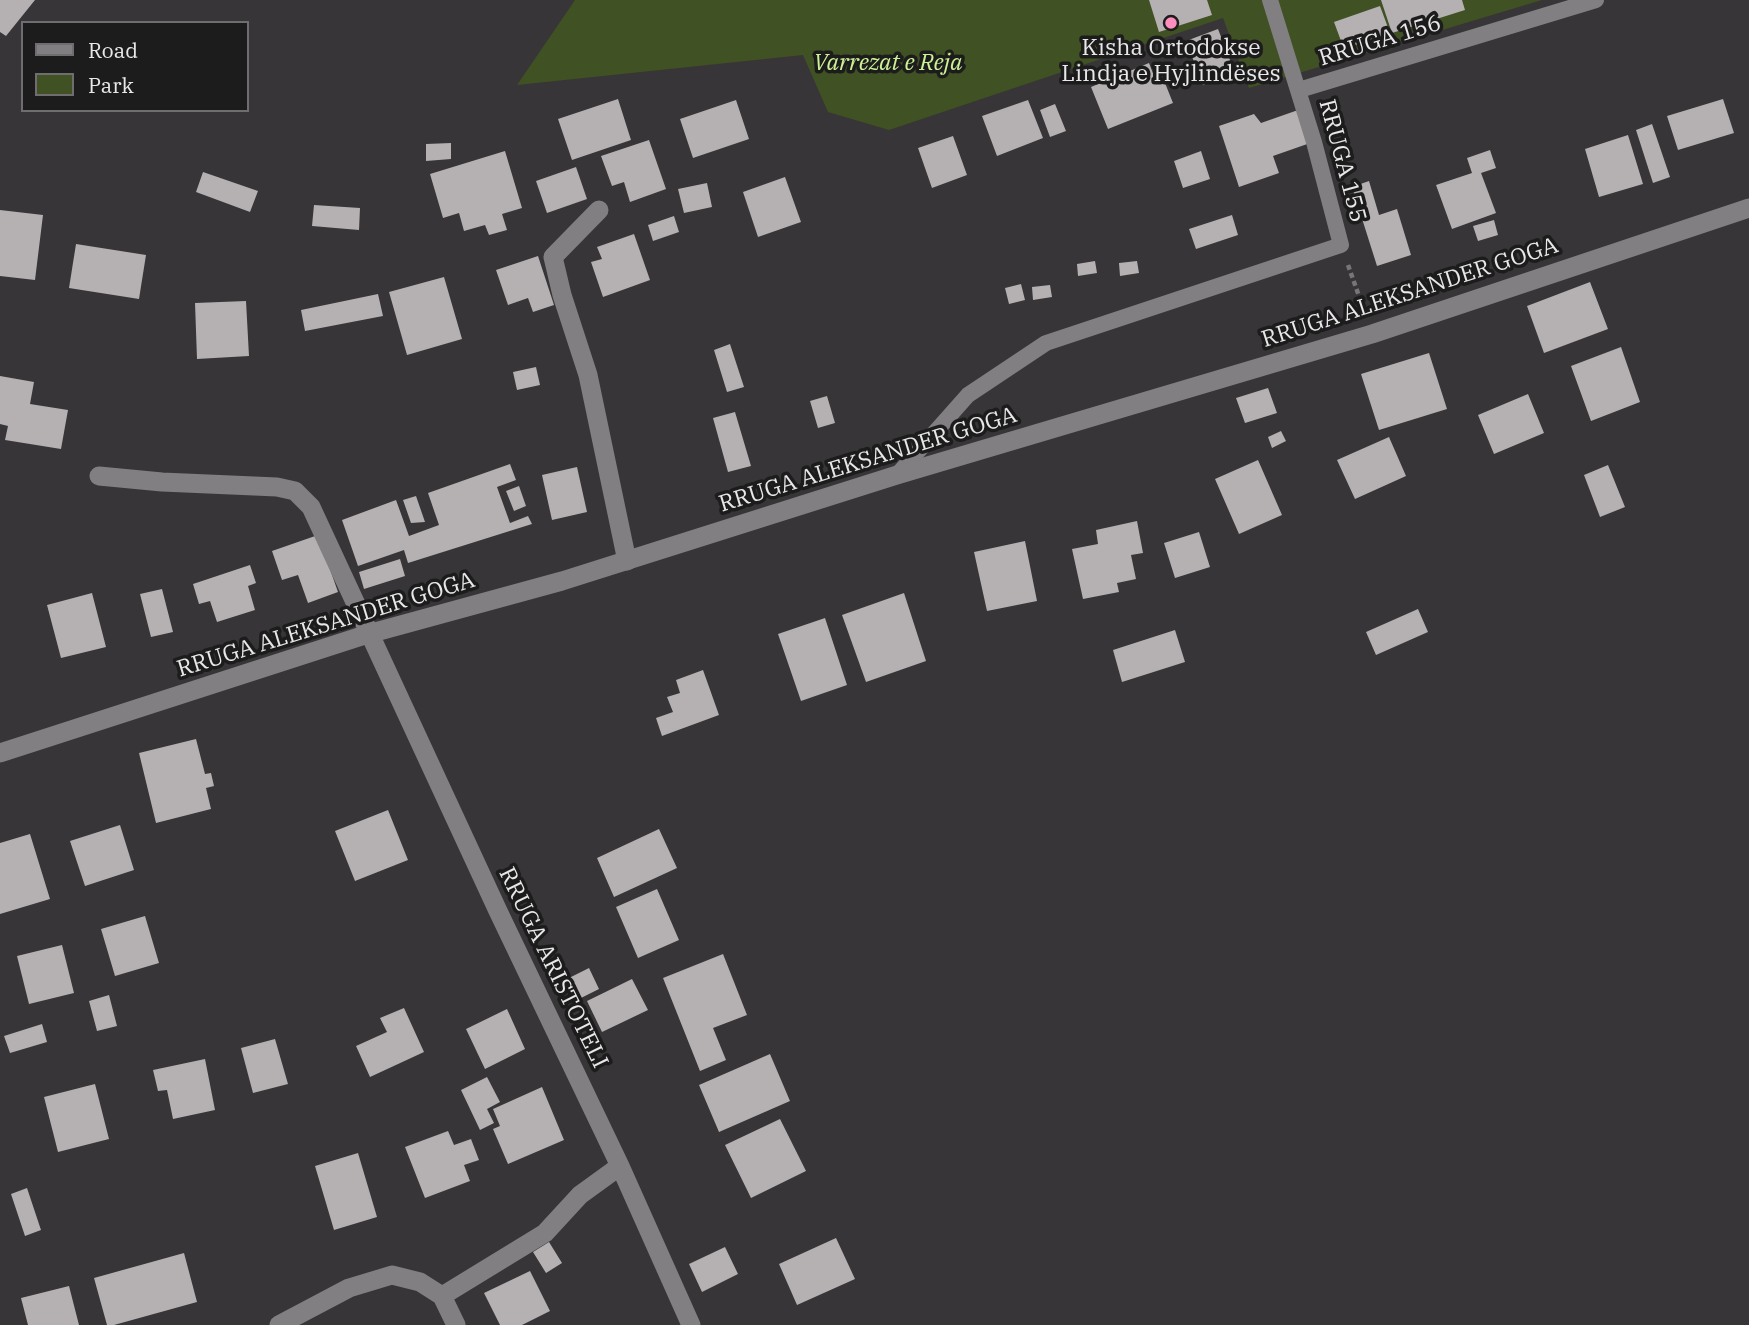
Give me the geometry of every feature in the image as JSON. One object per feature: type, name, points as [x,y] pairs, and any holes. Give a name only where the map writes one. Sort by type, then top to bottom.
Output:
[{"type":"street","name":"RRUGA ALEKSANDER GOGA","points":[[0,753],[368,634],[627,561],[898,475],[1372,334],[1749,208]]},
{"type":"street","points":[[599,210],[553,257],[562,295],[588,375],[627,561]]},
{"type":"street","name":"RRUGA ARISTOTELI","points":[[99,476],[162,482],[277,486],[295,491],[310,506],[620,1166],[691,1325]]},
{"type":"street","points":[[442,1296],[545,1233],[580,1195],[620,1166]]},
{"type":"street","points":[[279,1325],[349,1288],[392,1275],[420,1282],[442,1296],[456,1325]]},
{"type":"lane","name":"RRUGA 155","points":[[1270,0],[1299,90],[1341,245]]},
{"type":"lane","name":"RRUGA 156","points":[[1299,90],[1596,0]]},
{"type":"lane","points":[[898,475],[968,395],[1046,343],[1341,245]]},
{"type":"path","name":"RRUGA 155","points":[[1341,245],[1372,334]]},
{"type":"green space","name":"Varrezat e Reja","points":[[575,0],[1542,0],[1249,88],[1223,18],[889,130],[828,112],[803,55],[517,85]]},
{"type":"building","points":[[0,0],[35,0],[6,36],[0,32]]},
{"type":"building","name":"Kisha Ortodokse Lindja e Hyjlindëses","points":[[1149,0],[1207,0],[1212,15],[1159,32]]},
{"type":"building","points":[[1381,0],[1462,0],[1465,10],[1392,33]]},
{"type":"building","points":[[1380,6],[1390,33],[1344,49],[1334,22]]},
{"type":"building","points":[[1218,29],[1235,73],[1203,85],[1186,41]]},
{"type":"building","points":[[1149,63],[1154,76],[1161,73],[1173,103],[1108,129],[1091,87]]},
{"type":"building","points":[[618,99],[631,140],[572,160],[558,119]]},
{"type":"building","points":[[1723,99],[1734,133],[1678,150],[1667,116]]},
{"type":"building","points":[[736,100],[749,139],[693,158],[680,119]]},
{"type":"building","points":[[1028,100],[1043,138],[997,156],[982,116]]},
{"type":"building","points":[[1055,104],[1066,131],[1050,137],[1040,110]]},
{"type":"building","points":[[1301,109],[1313,142],[1273,156],[1279,173],[1239,187],[1219,126],[1254,114],[1261,123]]},
{"type":"building","points":[[1652,124],[1670,177],[1653,183],[1636,130]]},
{"type":"building","points":[[1628,135],[1643,184],[1599,197],[1585,149]]},
{"type":"building","points":[[953,136],[967,175],[932,188],[918,148]]},
{"type":"building","points":[[649,140],[666,189],[630,202],[624,182],[612,186],[601,156]]},
{"type":"building","points":[[451,143],[451,159],[426,161],[426,144]]},
{"type":"building","points":[[1490,150],[1496,168],[1481,173],[1496,213],[1452,229],[1436,185],[1472,173],[1467,158]]},
{"type":"building","points":[[505,151],[522,208],[502,214],[507,230],[489,235],[485,225],[464,231],[459,213],[443,218],[430,174]]},
{"type":"building","points":[[1201,151],[1210,179],[1183,188],[1174,161]]},
{"type":"building","points":[[576,167],[587,199],[547,213],[536,181]]},
{"type":"building","points":[[203,172],[258,191],[250,212],[196,192]]},
{"type":"building","points":[[785,177],[801,222],[758,237],[743,192]]},
{"type":"building","points":[[1369,181],[1379,215],[1397,209],[1411,255],[1377,266],[1352,187]]},
{"type":"building","points":[[707,183],[712,207],[684,213],[678,189]]},
{"type":"building","points":[[314,205],[360,208],[359,230],[312,226]]},
{"type":"building","points":[[0,210],[43,215],[35,280],[0,276]]},
{"type":"building","points":[[1232,215],[1238,235],[1196,249],[1189,229]]},
{"type":"building","points":[[674,216],[679,232],[653,241],[648,225]]},
{"type":"building","points":[[1494,220],[1498,235],[1478,241],[1473,226]]},
{"type":"building","points":[[634,234],[650,280],[603,297],[591,262],[602,259],[597,247]]},
{"type":"building","points":[[76,244],[146,255],[139,299],[69,288]]},
{"type":"building","points":[[538,256],[554,305],[533,312],[528,298],[508,305],[496,270]]},
{"type":"building","points":[[1095,261],[1097,273],[1078,276],[1077,264]]},
{"type":"building","points":[[1137,261],[1139,273],[1120,276],[1119,263]]},
{"type":"building","points":[[444,277],[462,339],[407,355],[389,292]]},
{"type":"building","points":[[1590,282],[1608,329],[1544,353],[1527,306]]},
{"type":"building","points":[[1021,284],[1025,300],[1009,304],[1005,288]]},
{"type":"building","points":[[1050,285],[1052,297],[1033,300],[1032,287]]},
{"type":"building","points":[[378,294],[383,316],[305,331],[301,310]]},
{"type":"building","points":[[246,301],[249,356],[197,359],[195,303]]},
{"type":"building","points":[[730,344],[744,387],[727,392],[714,350]]},
{"type":"building","points":[[1621,347],[1640,402],[1591,421],[1571,366]]},
{"type":"building","points":[[1429,353],[1447,409],[1379,430],[1361,374]]},
{"type":"building","points":[[536,367],[540,385],[517,390],[513,372]]},
{"type":"building","points":[[0,376],[34,382],[30,404],[68,410],[61,449],[5,440],[8,426],[0,424]]},
{"type":"building","points":[[1268,388],[1277,413],[1245,423],[1236,398]]},
{"type":"building","points":[[1528,394],[1544,433],[1494,454],[1478,415]]},
{"type":"building","points":[[827,396],[835,423],[818,428],[810,401]]},
{"type":"building","points":[[735,412],[751,466],[728,472],[713,418]]},
{"type":"building","points":[[1281,431],[1286,441],[1272,448],[1268,437]]},
{"type":"building","points":[[1389,437],[1406,476],[1355,499],[1337,460]]},
{"type":"building","points":[[1258,460],[1282,515],[1239,534],[1215,479]]},
{"type":"building","points":[[510,464],[516,480],[497,487],[510,523],[528,516],[532,524],[408,563],[404,550],[358,566],[342,520],[396,500],[409,536],[439,525],[428,493]]},
{"type":"building","points":[[1608,465],[1625,507],[1600,517],[1584,475]]},
{"type":"building","points":[[577,467],[587,512],[552,520],[542,475]]},
{"type":"building","points":[[519,486],[526,506],[514,511],[506,491]]},
{"type":"building","points":[[416,496],[425,522],[411,523],[403,500]]},
{"type":"building","points":[[1137,521],[1143,553],[1131,555],[1136,579],[1117,583],[1119,592],[1083,599],[1072,549],[1098,544],[1096,530]]},
{"type":"building","points":[[1199,532],[1210,567],[1175,578],[1164,543]]},
{"type":"building","points":[[318,535],[338,592],[308,603],[298,575],[282,580],[272,551]]},
{"type":"building","points":[[1025,541],[1037,601],[987,611],[974,552]]},
{"type":"building","points":[[400,559],[405,576],[364,589],[359,572]]},
{"type":"building","points":[[250,565],[256,583],[248,586],[255,610],[217,622],[210,601],[199,604],[193,584]]},
{"type":"building","points":[[162,589],[173,632],[151,637],[140,594]]},
{"type":"building","points":[[92,593],[106,647],[61,658],[47,605]]},
{"type":"building","points":[[904,593],[926,661],[866,682],[842,615]]},
{"type":"building","points":[[1418,609],[1428,632],[1376,655],[1366,632]]},
{"type":"building","points":[[825,618],[847,685],[801,701],[778,634]]},
{"type":"building","points":[[1175,630],[1185,662],[1122,682],[1113,650]]},
{"type":"building","points":[[703,670],[719,715],[662,736],[656,718],[673,712],[667,697],[680,693],[676,680]]},
{"type":"building","points":[[196,739],[205,774],[211,773],[214,786],[206,788],[211,809],[156,823],[139,753]]},
{"type":"building","points":[[388,810],[408,860],[355,881],[335,831]]},
{"type":"building","points":[[120,825],[134,870],[85,886],[70,841]]},
{"type":"building","points":[[659,829],[677,868],[614,897],[597,858]]},
{"type":"building","points":[[30,834],[50,899],[0,914],[0,843]]},
{"type":"building","points":[[657,889],[679,940],[638,958],[616,907]]},
{"type":"building","points":[[145,916],[159,963],[115,976],[101,929]]},
{"type":"building","points":[[62,945],[74,993],[29,1004],[17,956]]},
{"type":"building","points":[[723,954],[747,1015],[713,1028],[726,1060],[700,1071],[663,978]]},
{"type":"building","points":[[589,968],[599,989],[577,1000],[567,979]]},
{"type":"building","points":[[632,979],[648,1010],[602,1032],[587,1001]]},
{"type":"building","points":[[109,995],[117,1026],[97,1031],[89,1001]]},
{"type":"building","points":[[404,1008],[424,1052],[370,1077],[356,1046],[387,1032],[380,1018]]},
{"type":"building","points":[[507,1009],[525,1049],[485,1069],[466,1029]]},
{"type":"building","points":[[42,1024],[47,1042],[10,1053],[4,1036]]},
{"type":"building","points":[[275,1039],[288,1084],[253,1093],[241,1048]]},
{"type":"building","points":[[770,1054],[790,1101],[719,1132],[699,1085]]},
{"type":"building","points":[[205,1059],[215,1110],[173,1119],[167,1090],[158,1091],[153,1070]]},
{"type":"building","points":[[487,1077],[500,1102],[487,1109],[494,1123],[480,1130],[461,1090]]},
{"type":"building","points":[[95,1084],[109,1139],[58,1152],[44,1097]]},
{"type":"building","points":[[542,1087],[564,1140],[508,1164],[493,1129],[500,1126],[493,1109]]},
{"type":"building","points":[[780,1119],[806,1171],[751,1198],[725,1145]]},
{"type":"building","points":[[448,1131],[454,1145],[471,1139],[479,1160],[464,1165],[470,1181],[425,1198],[405,1147]]},
{"type":"building","points":[[358,1153],[377,1217],[334,1230],[315,1166]]},
{"type":"building","points":[[27,1188],[41,1230],[25,1236],[11,1194]]},
{"type":"building","points":[[836,1238],[855,1279],[797,1305],[779,1264]]},
{"type":"building","points":[[549,1242],[562,1263],[546,1273],[533,1252]]},
{"type":"building","points":[[725,1247],[738,1274],[702,1292],[689,1264]]},
{"type":"building","points":[[184,1253],[197,1302],[107,1325],[94,1278]]},
{"type":"building","points":[[530,1271],[550,1311],[522,1325],[500,1325],[484,1293]]},
{"type":"building","points":[[69,1286],[79,1325],[28,1325],[21,1298]]},
{"type":"place","name":"Kisha Ortodokse Lindja e Hyjlindëses","points":[[1171,23]]}]
